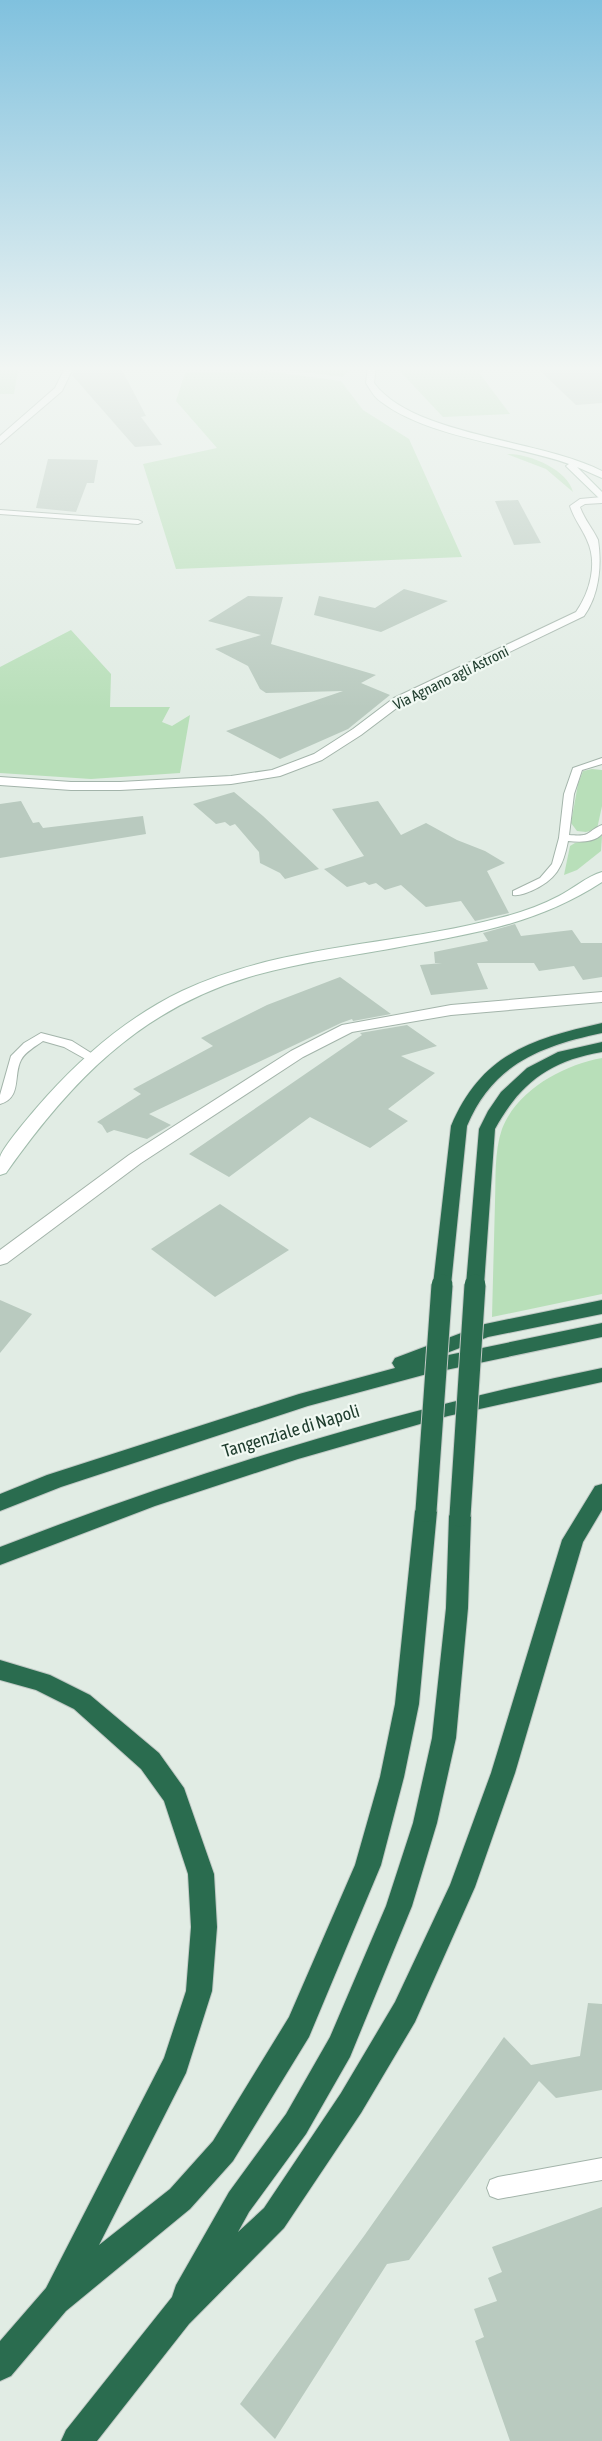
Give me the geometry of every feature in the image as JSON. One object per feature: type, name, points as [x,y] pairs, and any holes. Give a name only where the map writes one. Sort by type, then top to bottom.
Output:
[{"type":"highway","points":[[0,2365],[55,2300],[180,2199],[223,2151],[299,2027],[368,1865],[392,1777],[407,1704],[426,1511],[442,1285],[459,1126],[469,1102],[492,1075],[522,1052],[561,1037],[602,1028]]},
{"type":"highway","points":[[178,2313],[240,2202],[296,2124],[340,2047],[399,1906],[425,1823],[444,1738],[457,1608],[460,1516],[486,1130],[497,1109],[512,1089],[532,1070],[561,1056],[602,1047]]},
{"type":"highway","points":[[306,1399],[485,1332],[602,1307]]},
{"type":"highway","name":"Tangenziale di Napoli","points":[[0,1503],[54,1481],[306,1399],[426,1367],[602,1330]]},
{"type":"highway","name":"Tangenziale di Napoli","points":[[0,1556],[91,1520],[304,1447],[553,1384],[602,1375]]},
{"type":"highway","points":[[78,2441],[178,2313],[274,2218],[351,2103],[405,2012],[462,1887],[503,1773],[554,1596],[573,1540],[602,1492]]},
{"type":"highway","points":[[0,1670],[42,1682],[82,1702],[150,1761],[175,1796],[201,1874],[204,1927],[198,1992],[176,2063],[55,2300]]},
{"type":"street","points":[[575,506],[602,506],[602,499],[584,480]]},
{"type":"street","points":[[575,506],[583,501],[602,499]]},
{"type":"street","name":"Via Agnano agli Astroni","points":[[0,781],[90,786],[231,780],[275,773],[318,757],[357,732],[398,701],[580,614],[588,604],[594,590],[597,560],[595,544],[579,520],[575,506]]},
{"type":"street","points":[[0,1169],[48,1102],[93,1058],[141,1020],[177,999],[224,980],[289,963],[427,938],[513,918],[544,909],[602,876]]},
{"type":"street","points":[[0,1259],[135,1159],[297,1054],[348,1028],[451,1010],[602,997]]},
{"type":"lane","points":[[0,512],[138,522]]},
{"type":"lane","points":[[517,893],[550,876],[562,849],[570,781],[578,768],[602,761]]},
{"type":"lane","points":[[564,837],[582,839],[595,837],[602,828]]},
{"type":"lane","points":[[0,1100],[5,1099],[10,1090],[10,1072],[18,1056],[41,1036],[68,1044],[93,1058]]},
{"type":"lane","points":[[498,2188],[602,2169]]},
{"type":"green space","points":[[148,480],[427,480],[462,557],[176,569]]},
{"type":"green space","points":[[559,480],[566,480],[573,492]]},
{"type":"green space","points":[[71,630],[111,674],[110,707],[170,707],[162,722],[172,726],[190,715],[180,773],[91,779],[0,773],[0,667]]},
{"type":"green space","points":[[602,770],[602,806],[597,829],[586,832],[577,831],[571,823],[578,784],[583,771]]},
{"type":"green space","points":[[602,836],[601,851],[577,870],[564,875],[570,846]]},
{"type":"green space","points":[[602,1058],[602,1294],[492,1317],[496,1166],[502,1129],[518,1102],[543,1081],[587,1061]]},
{"type":"building","points":[[43,480],[95,480],[94,483],[87,483],[76,512],[36,508]]},
{"type":"building","points":[[518,500],[541,543],[514,545],[495,501]]},
{"type":"building","points":[[404,589],[448,601],[381,632],[314,615],[319,596],[375,608]]},
{"type":"building","points":[[248,596],[283,597],[271,644],[376,675],[361,683],[390,695],[348,729],[280,759],[226,731],[343,691],[266,693],[260,689],[248,666],[215,649],[261,635],[208,621]]},
{"type":"building","points":[[234,792],[319,869],[285,879],[280,873],[260,863],[259,852],[235,824],[230,826],[225,822],[216,824],[193,804]]},
{"type":"building","points":[[21,801],[33,823],[39,822],[43,828],[143,816],[146,834],[0,858],[0,804]]},
{"type":"building","points":[[378,801],[401,835],[426,823],[505,863],[487,871],[509,913],[475,921],[461,901],[426,907],[401,885],[385,890],[376,883],[369,885],[365,882],[347,887],[324,869],[364,856],[332,809]]},
{"type":"building","points":[[515,924],[521,936],[572,930],[581,943],[602,943],[602,977],[583,980],[574,966],[539,971],[534,963],[477,963],[488,989],[431,995],[420,965],[442,963],[435,963],[434,952],[488,941],[483,933]]},
{"type":"building","points":[[340,977],[391,1014],[353,1021],[352,1019],[341,1023],[149,1114],[171,1125],[147,1139],[114,1130],[107,1133],[97,1122],[141,1094],[133,1089],[213,1046],[201,1038],[267,1005]]},
{"type":"building","points":[[407,1025],[437,1046],[401,1056],[435,1073],[388,1109],[408,1121],[370,1148],[310,1117],[229,1177],[189,1154],[362,1035],[360,1033]]},
{"type":"building","points":[[220,1204],[289,1250],[215,1297],[151,1249]]},
{"type":"building","points":[[0,1300],[32,1314],[0,1353]]},
{"type":"building","points":[[588,2003],[602,2004],[602,2090],[556,2098],[539,2081],[409,2260],[387,2264],[275,2439],[240,2404],[364,2236],[504,2037],[531,2065],[580,2056]]},
{"type":"building","points":[[602,2207],[602,2441],[510,2441],[475,2341],[484,2337],[474,2309],[497,2301],[488,2278],[502,2272],[492,2247]]}]
